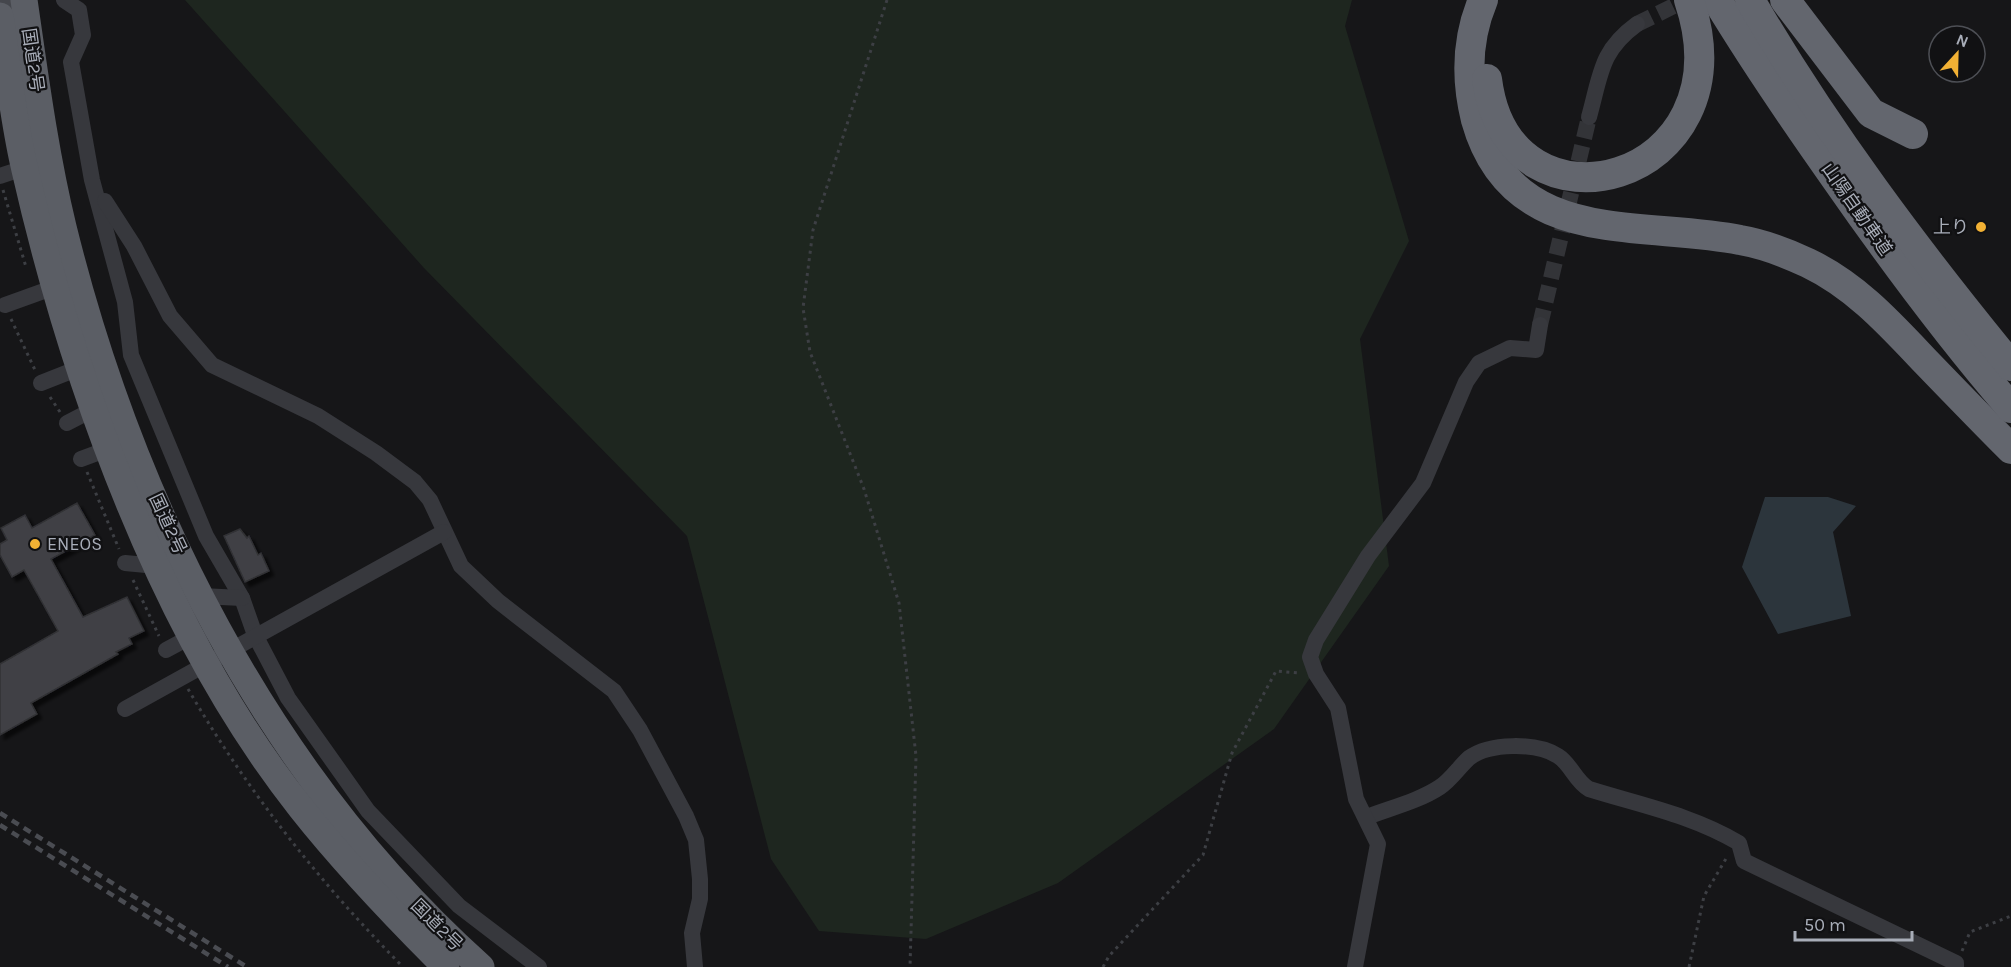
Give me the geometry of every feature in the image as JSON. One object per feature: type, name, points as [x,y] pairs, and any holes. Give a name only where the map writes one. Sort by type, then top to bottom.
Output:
[{"type":"highway","name":"国道2号","points":[[24,0],[44,132],[63,226],[89,321],[113,393],[149,484],[201,596],[230,650],[293,753],[345,824],[420,909],[481,967]]},
{"type":"highway","points":[[1483,0],[1474,30],[1469,65],[1474,110],[1482,139],[1497,164],[1515,185],[1540,204],[1580,222],[1613,228],[1738,239],[1770,248],[1823,271],[1876,310],[2011,449]]},
{"type":"highway","points":[[1500,0],[1489,33],[1486,57],[1488,87],[1503,128],[1519,148],[1544,166],[1560,173],[1594,178],[1626,172],[1642,164],[1667,145],[1679,129],[1693,97],[1699,63],[1699,43],[1689,0]]},
{"type":"highway","name":"山陽自動車道","points":[[1717,0],[1812,146],[1893,261],[1962,351],[2011,408]]},
{"type":"highway","name":"山陽自動車道","points":[[1750,0],[1833,130],[1914,244],[2011,366]]},
{"type":"highway","points":[[1785,0],[1871,112],[1913,134]]},
{"type":"highway","name":"国道2号","points":[[0,16],[12,172],[54,286],[94,410],[157,566],[206,663],[245,729],[300,807],[362,881],[446,967]]},
{"type":"main road","points":[[0,3],[24,0]]},
{"type":"street","points":[[24,0],[30,0]]},
{"type":"street","points":[[64,0],[78,10],[83,35],[71,62],[92,180],[125,303],[131,355],[206,536],[242,598],[255,635],[288,698],[368,811],[459,906],[539,967]]},
{"type":"street","points":[[1589,117],[1609,50],[1620,36],[1637,24]]},
{"type":"street","points":[[92,180],[134,246],[170,316],[212,365],[318,416],[376,453],[415,482],[430,500],[461,566],[498,601],[614,691],[640,730],[686,816],[696,840],[700,889],[692,933],[695,967]]},
{"type":"street","points":[[5,305],[54,286]]},
{"type":"street","points":[[1355,967],[1378,844],[1367,817],[1356,799],[1338,708],[1316,674],[1310,657],[1316,640],[1368,556],[1423,483],[1466,382],[1479,363],[1510,348],[1536,350],[1540,325]]},
{"type":"street","points":[[41,383],[80,368]]},
{"type":"street","points":[[67,423],[94,410]]},
{"type":"street","points":[[81,459],[108,448]]},
{"type":"street","points":[[126,709],[255,635],[444,532]]},
{"type":"street","points":[[125,563],[157,566]]},
{"type":"street","points":[[201,596],[242,598]]},
{"type":"street","points":[[166,650],[192,636]]},
{"type":"street","points":[[1367,817],[1440,787],[1468,759],[1502,745],[1527,747],[1558,756],[1579,783],[1589,789],[1693,820],[1739,843],[1744,861],[1956,965]]},
{"type":"path","points":[[887,0],[813,230],[803,308],[810,352],[864,489],[899,603],[916,756],[910,967]]},
{"type":"path","points":[[1103,967],[1109,956],[1203,855],[1232,753],[1276,671],[1316,674]]},
{"type":"path","points":[[1689,967],[1704,896],[1724,861],[1739,843]]},
{"type":"path","points":[[1956,965],[1970,932],[2011,916]]},
{"type":"shaded area","points":[[185,0],[1352,0],[1345,26],[1409,241],[1360,339],[1389,566],[1274,729],[1058,883],[926,939],[819,931],[771,859],[687,536],[424,268]]},
{"type":"shaded area","points":[[1765,497],[1828,497],[1856,506],[1833,532],[1851,616],[1778,634],[1742,567]]},
{"type":"building","points":[[77,503],[95,535],[51,559],[83,617],[127,597],[144,631],[129,638],[132,644],[116,652],[118,654],[31,703],[37,714],[0,735],[0,664],[58,631],[24,570],[12,577],[0,555],[0,544],[7,540],[1,528],[25,515],[32,528]]},
{"type":"building","points":[[240,529],[247,538],[249,536],[258,555],[261,553],[269,571],[245,582],[224,536]]},
{"type":"tunnel","points":[[1637,24],[1686,0]]},
{"type":"tunnel","points":[[1540,325],[1589,117]]},
{"type":"railway","points":[[0,813],[247,967]]},
{"type":"railway","points":[[0,825],[228,967]]},
{"type":"place","name":"上り","points":[[1981,227]]},
{"type":"place","name":"ENEOS","points":[[35,544]]}]
